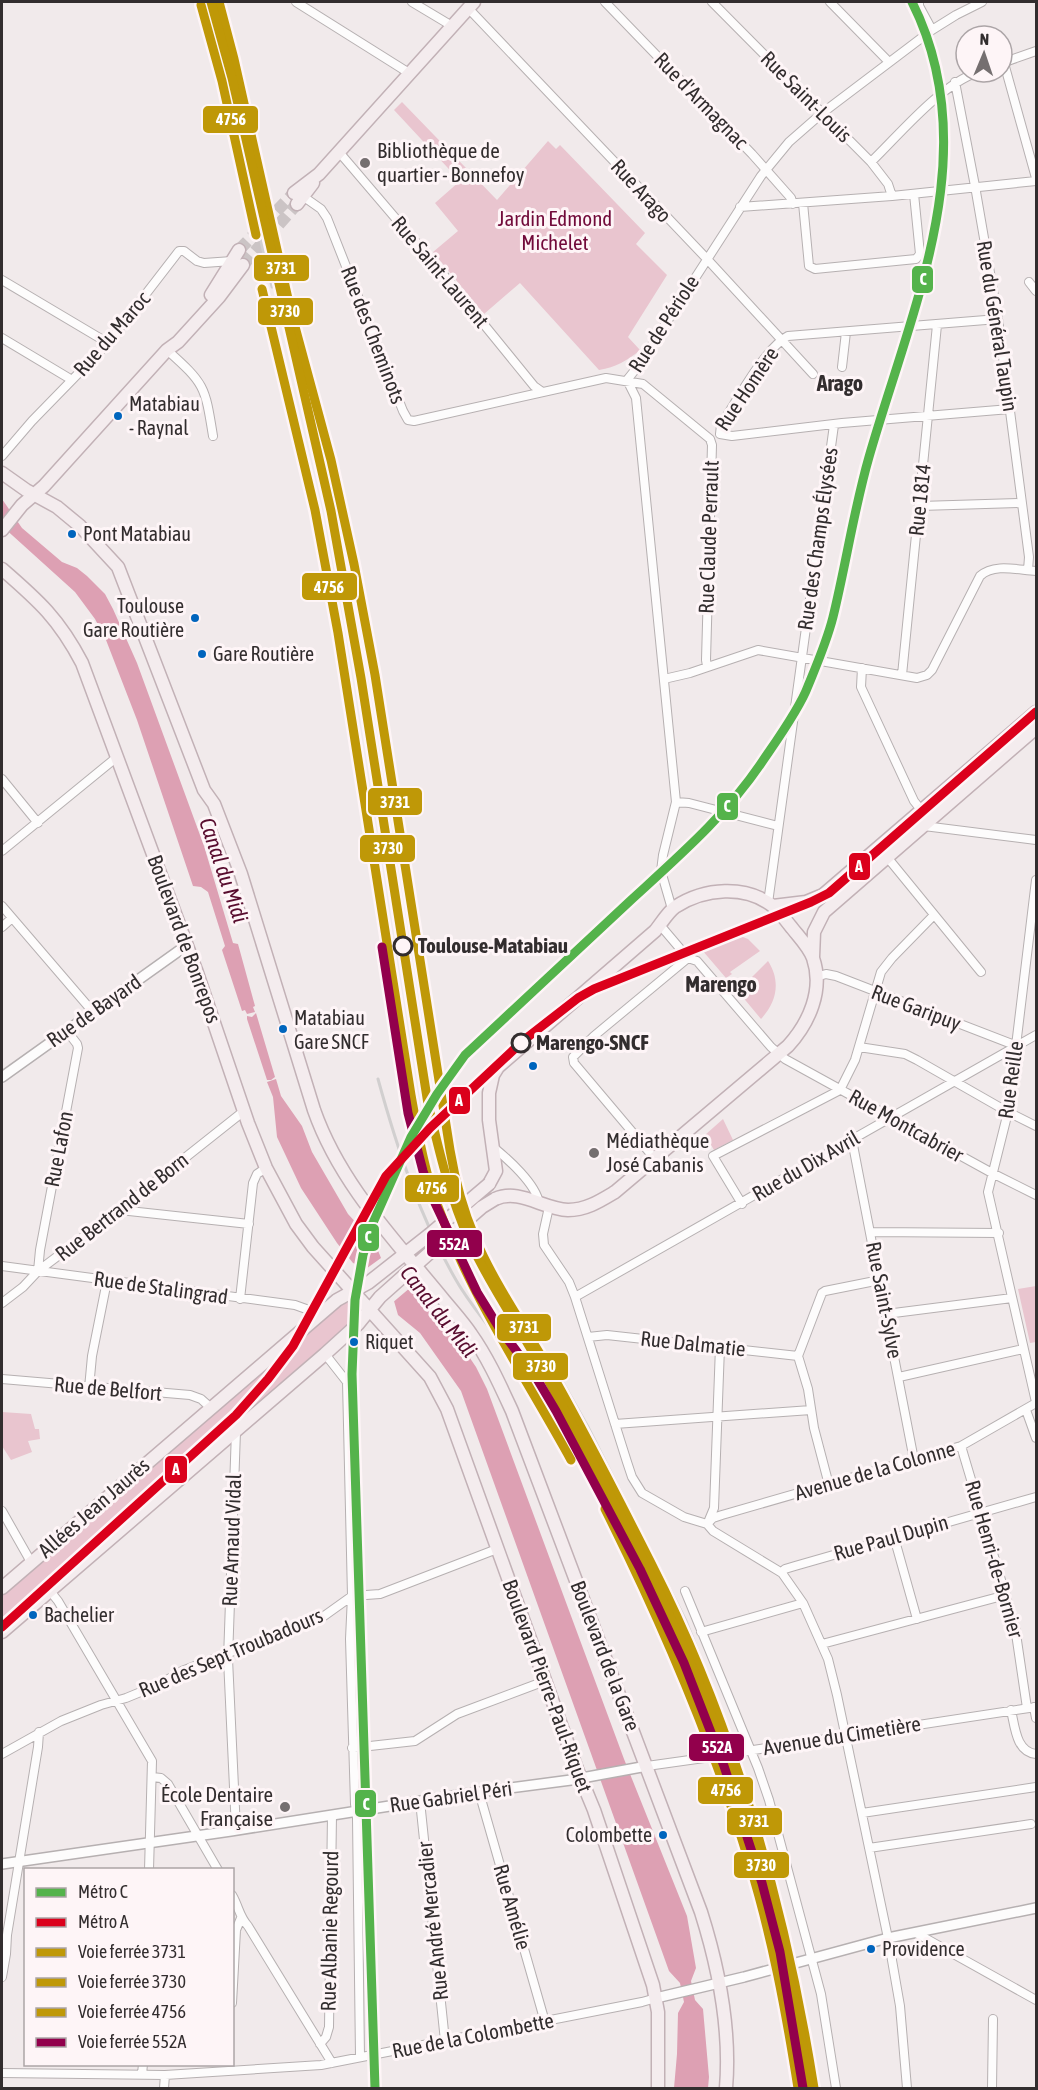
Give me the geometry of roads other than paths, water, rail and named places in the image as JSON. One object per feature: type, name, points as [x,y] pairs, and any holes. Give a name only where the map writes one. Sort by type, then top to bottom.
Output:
[{"type":"main road","points":[[298,198],[471,5]]},
{"type":"main road","points":[[298,198],[308,183],[319,174]]},
{"type":"main road","points":[[2,530],[22,505],[44,486],[167,350],[178,342],[219,297],[238,259]]},
{"type":"main road","name":"Boulevard de la Gare","points":[[2,473],[34,495],[50,502],[80,526],[118,567],[202,785],[214,804],[241,874],[326,1142],[355,1191],[374,1217],[471,1334],[494,1372],[512,1411],[642,1767],[701,1912],[712,1947],[715,1984],[727,2031],[726,2088]]},
{"type":"main road","name":"Boulevard de Bonrepos","points":[[2,569],[33,595],[53,616],[70,641],[86,673],[187,945],[266,1168],[296,1224],[313,1247],[369,1309]]},
{"type":"main road","points":[[770,905],[806,902],[823,895],[1036,712]]},
{"type":"main road","points":[[544,1205],[570,1210],[597,1204],[655,1159],[778,1054],[806,1023],[814,999],[816,976],[813,958],[814,932],[824,912],[1036,728]]},
{"type":"main road","points":[[493,1146],[489,1120],[489,1093],[493,1075],[498,1067],[660,925],[672,909],[694,897],[716,891],[741,893],[770,905],[807,947],[813,958]]},
{"type":"main road","name":"Allées Jean Jaurès","points":[[2,1588],[320,1314],[337,1300],[368,1284],[489,1184],[496,1171],[493,1146]]},
{"type":"main road","name":"Allées Jean Jaurès","points":[[2,1632],[325,1354],[358,1324],[380,1297],[415,1264],[482,1207],[495,1199],[513,1196],[544,1205]]},
{"type":"main road","name":"Boulevard Pierre-Paul-Riquet","points":[[369,1309],[430,1377],[447,1409],[545,1681],[585,1777],[656,1998],[659,2028],[658,2088]]},
{"type":"street","points":[[296,2],[409,73]]},
{"type":"street","points":[[412,2],[452,26]]},
{"type":"street","name":"Rue d'Armagnac","points":[[605,2],[766,170],[791,198],[793,204]]},
{"type":"street","name":"Rue Saint-Louis","points":[[712,2],[871,162],[888,184],[892,196]]},
{"type":"street","points":[[831,2],[889,62]]},
{"type":"street","points":[[919,2],[932,30]]},
{"type":"street","name":"Rue de Périole","points":[[672,909],[661,871],[676,802],[636,398],[627,380],[639,365],[740,207],[789,142],[821,114],[932,30],[982,2]]},
{"type":"street","name":"Rue Arago","points":[[471,5],[813,374]]},
{"type":"street","points":[[1014,59],[1036,51]]},
{"type":"street","points":[[871,162],[954,83]]},
{"type":"street","name":"Rue du Général Taupin","points":[[955,84],[998,319],[1032,571]]},
{"type":"street","points":[[740,207],[914,194],[1036,179],[1009,84]]},
{"type":"street","name":"Rue Saint-Laurent","points":[[339,152],[534,386],[542,391]]},
{"type":"street","points":[[802,203],[809,266],[815,269],[916,259],[920,254],[914,194]]},
{"type":"street","name":"Rue des Cheminots","points":[[298,198],[321,209],[327,218],[408,420],[414,421],[606,378],[627,380]]},
{"type":"street","name":"Rue du Maroc","points":[[2,456],[32,421],[108,343],[179,251],[184,250],[197,261],[204,263],[238,259]]},
{"type":"street","points":[[2,280],[108,343]]},
{"type":"street","points":[[1029,282],[1036,291]]},
{"type":"street","name":"Rue Homère","points":[[710,439],[720,434],[721,425],[763,362],[781,340],[796,334],[998,319]]},
{"type":"street","name":"Rue 1814","points":[[902,675],[937,325]]},
{"type":"street","points":[[842,367],[846,332]]},
{"type":"street","points":[[2,338],[72,380]]},
{"type":"street","points":[[167,350],[197,378],[203,387],[207,397],[213,436]]},
{"type":"street","name":"Rue Claude Perrault","points":[[627,380],[643,384],[710,439],[712,445],[707,666]]},
{"type":"street","points":[[720,434],[732,436],[1010,410]]},
{"type":"street","name":"Rue des Champs Élysées","points":[[770,905],[778,826],[834,425]]},
{"type":"street","points":[[920,506],[1022,503]]},
{"type":"street","points":[[664,680],[758,650],[917,678],[923,677],[932,670],[975,583],[985,572],[1000,569],[1032,571]]},
{"type":"street","points":[[862,668],[861,687],[914,801],[922,811]]},
{"type":"street","points":[[2,851],[117,757]]},
{"type":"street","points":[[2,779],[38,823]]},
{"type":"street","points":[[676,802],[689,803],[778,826]]},
{"type":"street","points":[[924,826],[1036,840]]},
{"type":"street","points":[[887,857],[981,972]]},
{"type":"street","name":"Rue Reille","points":[[1036,880],[1008,1112],[988,1192],[1036,1403]]},
{"type":"street","points":[[2,906],[93,1012]]},
{"type":"street","points":[[741,1204],[713,1156],[840,1090],[855,1060],[881,972],[934,915]]},
{"type":"street","points":[[2,927],[12,918]]},
{"type":"street","name":"Rue Montcabrier","points":[[660,925],[688,958],[697,961],[778,1054],[840,1090],[1036,1195]]},
{"type":"street","name":"Rue de Bayard","points":[[2,1077],[187,945]]},
{"type":"street","points":[[655,1159],[574,1063],[573,1057],[594,1036],[688,958]]},
{"type":"street","name":"Rue Garipuy","points":[[816,976],[826,974],[836,976],[1017,1046]]},
{"type":"street","name":"Rue Lafon","points":[[38,1271],[78,1048],[67,1031]]},
{"type":"street","name":"Rue du Dix Avril","points":[[575,1297],[1036,1035]]},
{"type":"street","points":[[859,1047],[904,1054],[1036,1126]]},
{"type":"street","name":"Rue Bertrand de Born","points":[[2,1303],[23,1287],[38,1271],[244,1111]]},
{"type":"street","name":"Rue Saint-Sylve","points":[[852,1140],[914,1460]]},
{"type":"street","points":[[493,1146],[508,1159],[544,1205],[544,1245],[569,1282],[575,1297],[632,1477],[642,1493],[684,1517],[707,1524],[714,1531],[782,1573],[803,1603],[822,1644],[833,1677],[888,1938],[900,2006],[907,2088]]},
{"type":"street","points":[[240,1299],[253,1184],[257,1174],[266,1168]]},
{"type":"street","points":[[123,1207],[129,1210],[249,1224]]},
{"type":"street","points":[[871,1232],[999,1233]]},
{"type":"street","name":"Rue de Stalingrad","points":[[2,1266],[295,1305],[320,1314]]},
{"type":"street","points":[[829,1485],[798,1356],[822,1293],[880,1280]]},
{"type":"street","points":[[89,1388],[92,1356],[107,1281]]},
{"type":"street","points":[[886,1314],[1012,1298]]},
{"type":"street","name":"Rue Dalmatie","points":[[588,1337],[607,1335],[798,1356]]},
{"type":"street","points":[[707,1524],[714,1508],[720,1347]]},
{"type":"street","points":[[899,1377],[1023,1349]]},
{"type":"street","points":[[325,1354],[347,1382],[352,1596],[350,1639],[352,1748],[356,1811],[362,2051],[360,2057]]},
{"type":"street","name":"Rue de Belfort","points":[[2,1380],[190,1395],[201,1399],[211,1408]]},
{"type":"street","name":"Avenue de la Colonne","points":[[707,1524],[713,1518],[722,1515],[961,1446],[1036,1403]]},
{"type":"street","points":[[615,1424],[811,1410]]},
{"type":"street","points":[[1026,1410],[1036,1438]]},
{"type":"street","name":"Rue Arnaud Vidal","points":[[236,1431],[229,1653],[236,1830]]},
{"type":"street","name":"Rue Henri-de-Bornier","points":[[961,1446],[1017,1635],[1036,1718]]},
{"type":"street","name":"Rue Paul Dupin","points":[[782,1573],[785,1569],[795,1566],[1036,1497]]},
{"type":"street","points":[[2,1511],[31,1562]]},
{"type":"street","points":[[894,1538],[917,1618]]},
{"type":"street","points":[[352,1596],[380,1594],[497,1549]]},
{"type":"street","points":[[50,1591],[150,1755],[152,1778],[149,1868]]},
{"type":"street","points":[[685,1591],[747,1751],[769,1800],[809,1960],[821,1994],[836,2088]]},
{"type":"street","points":[[822,1644],[1005,1595]]},
{"type":"street","name":"Rue des Sept Troubadours","points":[[2,1754],[61,1721],[160,1684],[182,1671],[324,1616],[352,1596]]},
{"type":"street","points":[[701,1632],[803,1603]]},
{"type":"street","points":[[352,1748],[416,1741],[457,1714],[545,1681]]},
{"type":"street","name":"Avenue du Cimetière","points":[[642,1767],[1032,1707]]},
{"type":"street","points":[[1011,1710],[1019,1742],[1027,1752],[1036,1754]]},
{"type":"street","points":[[2,1977],[6,1954],[6,1935],[20,1861],[39,1732]]},
{"type":"street","name":"Rue Gabriel Péri","points":[[2,1864],[642,1767]]},
{"type":"street","points":[[152,1778],[166,1781],[217,1868]]},
{"type":"street","points":[[862,1813],[1036,1787]]},
{"type":"street","name":"Rue Amélie","points":[[479,1792],[545,2022]]},
{"type":"street","name":"Rue André Mercadier","points":[[420,1801],[445,2041]]},
{"type":"street","name":"Rue Albanie Regourd","points":[[320,2044],[326,2037],[329,2027],[332,1815]]},
{"type":"street","points":[[869,1848],[1031,1824]]},
{"type":"street","points":[[234,1899],[241,1918],[332,2063]]},
{"type":"street","points":[[656,1998],[764,1972],[888,1938],[1036,1908]]},
{"type":"street","points":[[234,1966],[236,1930],[241,1918]]},
{"type":"street","points":[[916,1933],[1036,2000]]},
{"type":"street","name":"Rue de la Colombette","points":[[2,2073],[165,2075],[230,2068],[332,2063],[656,1998]]},
{"type":"street","points":[[992,2088],[993,2019]]},
{"type":"street","points":[[142,2074],[143,2066]]},
{"type":"street","points":[[164,2088],[165,2075]]},
{"type":"tunnel","points":[[239,250],[294,193]]},
{"type":"tunnel","points":[[243,265],[297,204]]},
{"type":"railway","points":[[200,2],[212,38],[272,287]]},
{"type":"railway","points":[[378,1079],[402,1157],[431,1232],[462,1290],[513,1358]]},
{"type":"railway","points":[[548,1356],[588,1427],[686,1621],[708,1676],[737,1764]]},
{"type":"metro line","name":"C","points":[[375,2088],[352,1374],[355,1300],[363,1255],[372,1225],[411,1137],[437,1094],[465,1055],[684,851],[735,798],[788,724],[804,695],[831,626],[869,457],[921,288],[934,230],[942,173],[943,115],[933,58],[912,2]]},
{"type":"metro line","name":"A","points":[[2,1627],[236,1415],[293,1346],[386,1176],[430,1128],[524,1040],[578,998],[594,989],[829,893],[1036,712]]},
{"type":"rail line","name":"3730","points":[[211,2],[232,78],[331,511],[361,678],[428,1104],[446,1174],[470,1242],[619,1511],[662,1599],[703,1693],[738,1790],[768,1888],[795,2000],[809,2088]]},
{"type":"rail line","name":"3731","points":[[219,2],[291,312],[331,460],[354,564],[375,675],[450,1150],[460,1195],[483,1255],[602,1467],[682,1627],[709,1691],[733,1755],[772,1886],[802,2020],[814,2088]]},
{"type":"rail line","name":"4756","points":[[201,5],[222,81],[256,235]]},
{"type":"rail line","name":"4756","points":[[262,289],[315,510],[338,633],[411,1095],[426,1169],[442,1217],[474,1289],[571,1460]]},
{"type":"rail line","name":"552A","points":[[382,947],[408,1113],[423,1171],[435,1203],[477,1292],[498,1326],[537,1379],[556,1411],[640,1569],[684,1663],[724,1766],[762,1883],[780,1952],[803,2088]]},
{"type":"rail line","name":"4756","points":[[605,1509],[666,1638],[735,1816],[771,1946],[798,2088]]},
{"type":"place","name":"Bibliothèque de quartier - Bonnefoy","points":[[365,163]]},
{"type":"place","name":"Matabiau - Raynal","points":[[118,416]]},
{"type":"place","name":"Pont Matabiau","points":[[72,534]]},
{"type":"place","name":"Toulouse Gare Routière","points":[[195,618]]},
{"type":"place","name":"Gare Routière","points":[[202,654]]},
{"type":"place","name":"Toulouse-Matabiau","points":[[403,946]]},
{"type":"place","name":"Matabiau Gare SNCF","points":[[283,1029]]},
{"type":"place","name":"Marengo-SNCF","points":[[521,1043]]},
{"type":"place","name":"Médiathèque José Cabanis","points":[[594,1153]]},
{"type":"place","name":"Riquet","points":[[354,1342]]},
{"type":"place","name":"Bachelier","points":[[33,1615]]},
{"type":"place","name":"École Dentaire Française","points":[[285,1807]]},
{"type":"place","name":"Colombette","points":[[663,1835]]},
{"type":"place","name":"Providence","points":[[871,1949]]},
{"type":"district","name":"Arago","points":[[840,383]]},
{"type":"district","name":"Marengo","points":[[721,984]]},
{"type":"park label","name":"Jardin Edmond Michelet","points":[[555,231]]},
{"type":"water label","name":"Canal du Midi","points":[[224,870]]},
{"type":"water label","name":"Canal du Midi","points":[[439,1311]]}]
